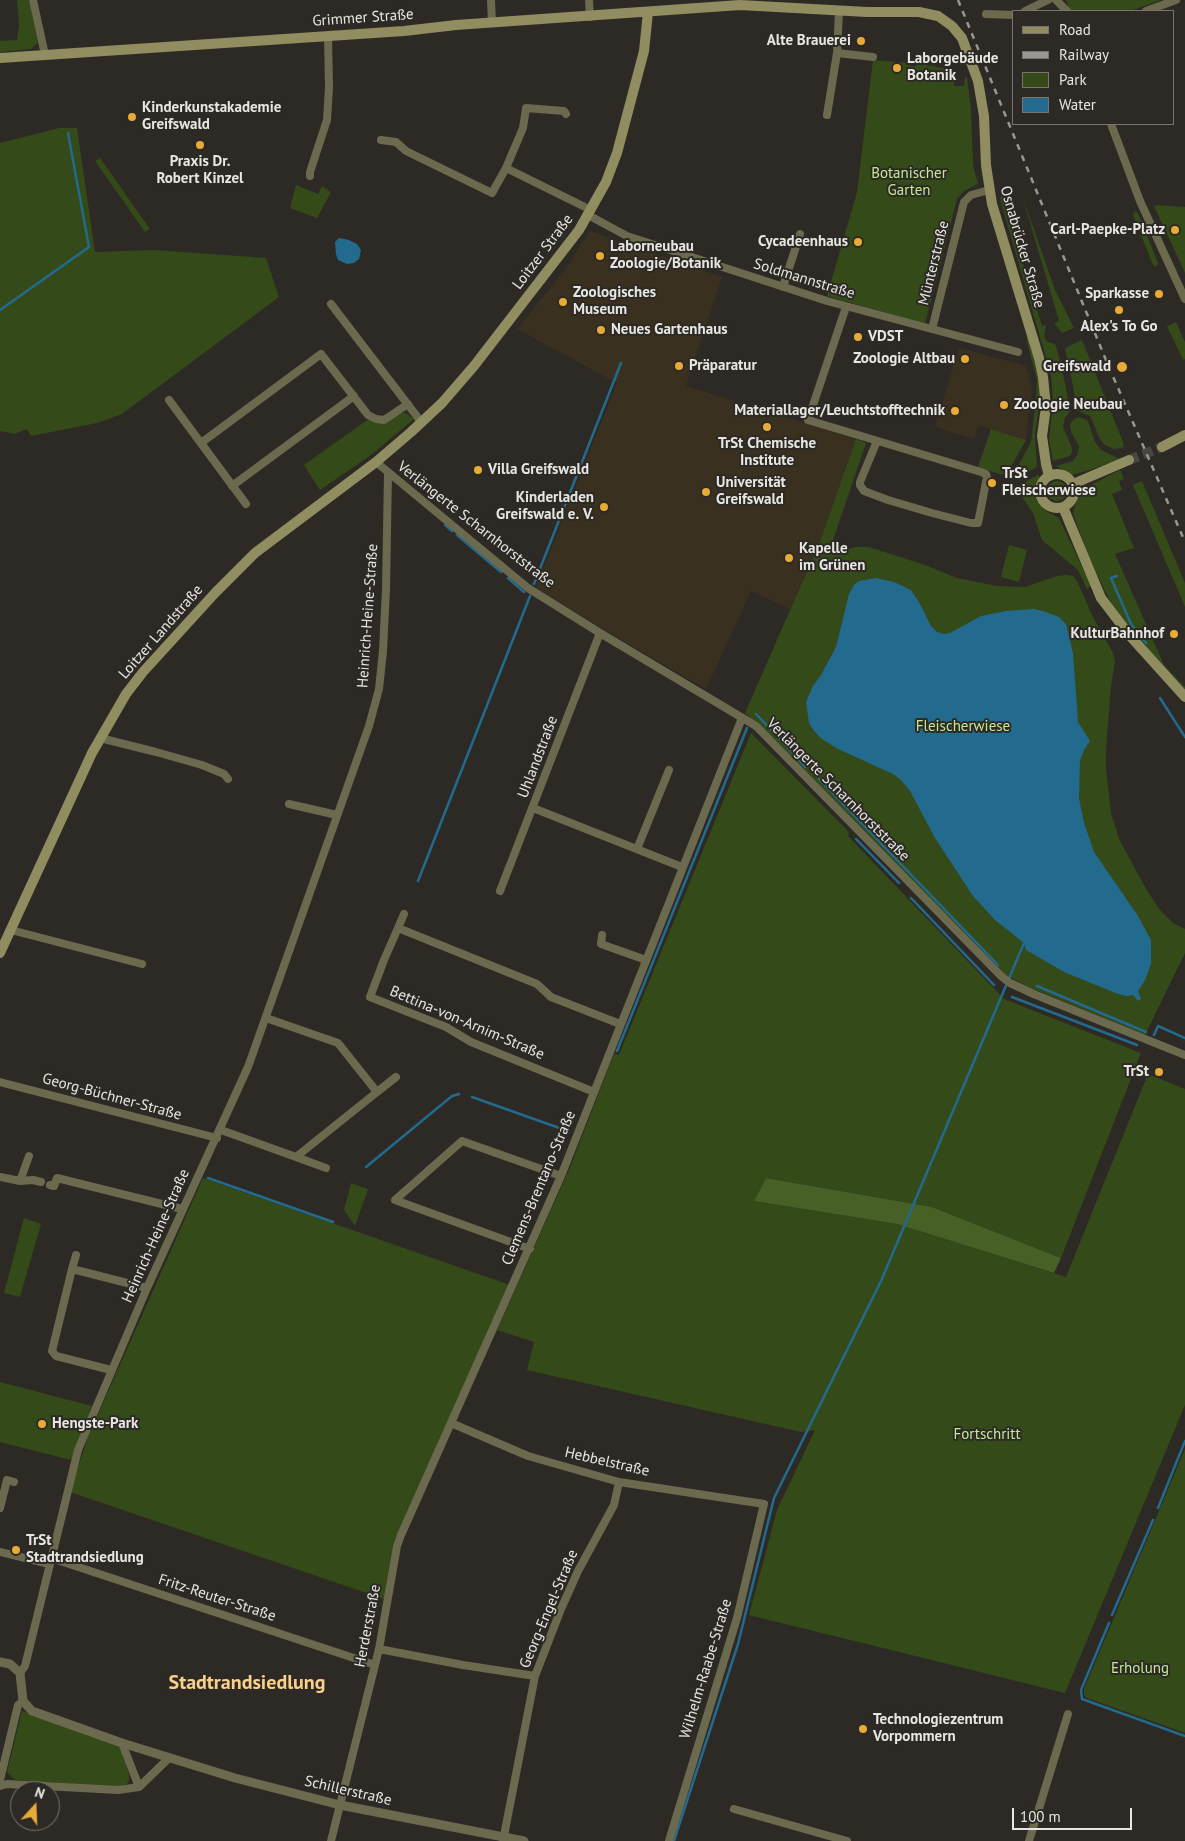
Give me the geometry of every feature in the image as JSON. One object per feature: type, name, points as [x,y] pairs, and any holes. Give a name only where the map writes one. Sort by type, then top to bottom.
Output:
[{"type":"main road","name":"Grimmer Straße","points":[[0,58],[590,17],[648,12],[712,3],[819,5],[839,11],[930,13]]},
{"type":"main road","name":"Loitzer Straße","points":[[376,462],[422,423],[474,366],[564,250],[589,213],[606,182],[617,153],[644,51],[648,12]]},
{"type":"main road","name":"Osnabrücker Straße","points":[[930,13],[946,21],[957,32],[972,62],[982,99],[989,190],[1043,377],[1046,406],[1042,436],[1049,476],[1040,488],[1042,500],[1051,507],[1063,507]]},
{"type":"main road","points":[[1162,447],[1185,435]]},
{"type":"main road","points":[[1073,484],[1129,460]]},
{"type":"main road","name":"Loitzer Landstraße","points":[[0,953],[74,789],[100,738],[126,694],[143,672],[215,593],[255,553],[376,462]]},
{"type":"main road","points":[[1049,476],[1061,474],[1066,476],[1073,484],[1074,490],[1071,500],[1063,507],[1101,598],[1130,636],[1185,697]]},
{"type":"street","points":[[33,0],[45,55]]},
{"type":"street","points":[[491,0],[492,23]]},
{"type":"street","points":[[589,0],[590,17]]},
{"type":"street","points":[[1027,10],[1048,0]]},
{"type":"street","points":[[1056,0],[1066,10]]},
{"type":"street","points":[[1149,10],[1176,0]]},
{"type":"street","points":[[827,115],[837,53],[839,11]]},
{"type":"street","points":[[986,14],[1012,15]]},
{"type":"street","points":[[310,176],[327,120],[328,36]]},
{"type":"street","points":[[837,53],[873,57]]},
{"type":"street","points":[[381,140],[396,142],[406,151],[492,193],[506,168],[523,128],[526,108],[564,111],[566,114]]},
{"type":"street","points":[[327,120],[335,123]]},
{"type":"street","points":[[1111,125],[1140,201],[1185,299]]},
{"type":"street","name":"Soldmannstraße","points":[[506,168],[627,236],[846,307],[1018,352]]},
{"type":"street","name":"Münterstraße","points":[[932,330],[964,202],[971,195],[989,190]]},
{"type":"street","points":[[783,286],[800,234]]},
{"type":"street","points":[[331,304],[422,423]]},
{"type":"street","points":[[846,307],[808,420],[986,474],[978,523],[932,513],[864,491],[860,482],[877,441]]},
{"type":"street","points":[[200,443],[321,354],[368,415],[384,420],[408,404]]},
{"type":"street","points":[[232,486],[354,396]]},
{"type":"street","points":[[169,400],[246,504]]},
{"type":"street","name":"Verlängerte Scharnhorststraße","points":[[376,462],[528,588],[756,726],[1007,981],[1036,995],[1185,1055]]},
{"type":"street","name":"Heinrich-Heine-Straße","points":[[20,1673],[25,1666],[76,1456],[147,1288],[248,1067],[369,726],[379,689],[386,589],[388,473]]},
{"type":"street","name":"Uhlandstraße","points":[[500,891],[600,633]]},
{"type":"street","name":"Clemens-Brentano-Straße","points":[[451,1423],[561,1176],[742,718]]},
{"type":"street","points":[[100,738],[202,765],[224,774],[228,779]]},
{"type":"street","points":[[637,849],[669,770]]},
{"type":"street","points":[[289,804],[337,815]]},
{"type":"street","points":[[532,808],[682,866]]},
{"type":"street","name":"Bettina-von-Arnim-Straße","points":[[404,914],[370,997],[446,1027],[471,1042],[594,1092]]},
{"type":"street","points":[[398,928],[538,984],[551,997],[620,1024]]},
{"type":"street","points":[[10,930],[142,964]]},
{"type":"street","points":[[602,936],[601,944],[646,960]]},
{"type":"street","points":[[266,1018],[338,1043],[378,1092]]},
{"type":"street","points":[[296,1157],[396,1077]]},
{"type":"street","name":"Georg-Büchner-Straße","points":[[0,1082],[217,1138]]},
{"type":"street","points":[[220,1130],[326,1168]]},
{"type":"street","points":[[530,1249],[395,1200],[462,1141],[561,1176]]},
{"type":"street","points":[[20,1181],[29,1156]]},
{"type":"street","points":[[0,1177],[20,1181],[32,1180],[41,1182]]},
{"type":"street","points":[[50,1185],[54,1186],[57,1178],[182,1209]]},
{"type":"street","points":[[76,1255],[52,1350],[56,1356],[111,1370]]},
{"type":"street","points":[[72,1270],[147,1288]]},
{"type":"street","name":"Hebbelstraße","points":[[451,1423],[528,1456],[619,1482],[764,1504]]},
{"type":"street","name":"Herderstraße","points":[[331,1841],[379,1649],[397,1546],[451,1423]]},
{"type":"street","points":[[0,1508],[7,1480]]},
{"type":"street","name":"Georg-Engel-Straße","points":[[503,1839],[535,1676],[578,1571],[614,1505],[619,1482]]},
{"type":"street","name":"Wilhelm-Raabe-Straße","points":[[668,1841],[737,1618],[764,1504]]},
{"type":"street","name":"Fritz-Reuter-Straße","points":[[0,1552],[50,1561],[375,1665]]},
{"type":"street","points":[[379,1649],[535,1676]]},
{"type":"street","points":[[0,1662],[10,1664],[20,1673],[23,1701],[18,1705],[0,1780]]},
{"type":"street","name":"Schillerstraße","points":[[23,1701],[32,1710],[122,1743],[168,1759],[235,1778],[340,1805],[503,1839],[524,1841]]},
{"type":"street","points":[[1029,1841],[1068,1714]]},
{"type":"street","points":[[122,1743],[139,1787]]},
{"type":"street","points":[[0,1786],[7,1784],[118,1790],[139,1787],[168,1759]]},
{"type":"street","points":[[734,1809],[821,1838],[847,1841]]},
{"type":"shaded area","name":"Universität Greifswald","points":[[590,231],[722,277],[686,386],[856,439],[819,544],[790,609],[751,591],[706,689],[601,628],[536,587],[617,383],[517,329],[565,270]]},
{"type":"shaded area","points":[[959,348],[1026,366],[1032,389],[1026,440],[979,425],[974,439],[935,427]]},
{"type":"green space","points":[[17,0],[28,0],[30,3],[38,43],[31,49],[0,52],[0,41],[17,40],[19,24]]},
{"type":"green space","points":[[1066,0],[1161,0],[1133,10],[1070,10]]},
{"type":"green space","name":"Botanischer Garten","points":[[873,60],[910,63],[910,66],[916,66],[916,63],[953,70],[954,86],[964,86],[965,77],[967,78],[971,109],[973,165],[978,184],[964,191],[957,199],[925,324],[827,296],[857,192]]},
{"type":"green space","points":[[59,128],[77,128],[95,252],[155,250],[266,258],[279,297],[122,414],[97,423],[31,436],[27,429],[15,434],[0,431],[0,143]]},
{"type":"green space","points":[[100,158],[150,229],[145,232],[95,161]]},
{"type":"green space","points":[[296,185],[318,194],[322,186],[331,192],[317,218],[290,208]]},
{"type":"green space","points":[[1004,192],[1008,199],[1004,201],[1042,326],[1046,325],[1044,337],[1047,342],[1055,344],[1060,360],[1070,408],[1063,427],[1072,452],[1070,456],[1053,461],[1049,440],[1053,399],[1051,375],[1000,199]]},
{"type":"green space","points":[[1022,195],[1055,290],[1074,328],[1062,333],[1054,323],[1059,321]]},
{"type":"green space","name":"Carl-Paepke-Platz","points":[[1154,206],[1185,207],[1185,273]]},
{"type":"green space","points":[[1135,211],[1138,213],[1158,263],[1156,267],[1153,265],[1133,215]]},
{"type":"green space","points":[[1176,322],[1185,342],[1185,359],[1183,360],[1167,326]]},
{"type":"green space","points":[[1027,329],[1041,386],[1035,436],[1037,467],[1017,478],[1016,470],[1031,442],[1036,401],[1037,380],[1027,342]]},
{"type":"green space","points":[[1082,340],[1124,447],[1114,449],[1105,445],[1100,439],[1090,416],[1078,411],[1075,407],[1077,406],[1065,349]]},
{"type":"green space","points":[[406,413],[414,419],[371,455],[320,490],[304,465],[370,418],[395,416]]},
{"type":"green space","points":[[1080,417],[1088,421],[1095,442],[1101,450],[1120,459],[1072,475],[1056,466],[1073,461],[1078,454],[1079,446],[1071,432],[1070,424],[1074,419]]},
{"type":"green space","points":[[991,429],[1026,440],[1012,465],[1009,477],[978,467]]},
{"type":"green space","name":"Fleischerwiese","points":[[856,439],[866,443],[831,550],[839,552],[856,547],[869,547],[925,565],[957,578],[997,586],[1025,587],[1057,576],[1073,576],[1113,653],[1115,661],[1106,748],[1106,768],[1111,813],[1119,839],[1159,909],[1173,923],[1185,929],[1185,953],[1145,1035],[1029,987],[1002,973],[773,739],[745,713],[819,544]]},
{"type":"green space","points":[[1120,470],[1124,479],[1119,481],[1122,490],[1112,494],[1134,548],[1115,554],[1164,665],[1185,687],[1185,690],[1134,634],[1112,605],[1089,558],[1073,513],[1077,498],[1083,489]]},
{"type":"green space","points":[[1038,475],[1040,478],[1034,487],[1036,500],[1046,511],[1059,518],[1091,586],[1087,589],[1078,570],[1042,540],[1033,513],[1017,490],[1019,485]]},
{"type":"green space","points":[[1057,481],[1064,484],[1067,491],[1064,498],[1057,501],[1050,498],[1047,491],[1050,484]]},
{"type":"green space","points":[[1142,481],[1185,583],[1185,607],[1133,485]]},
{"type":"green space","points":[[1009,545],[1027,550],[1019,582],[1001,577]]},
{"type":"green space","name":"Fortschritt","points":[[751,733],[849,832],[848,836],[1004,999],[1141,1053],[1061,1258],[932,1207],[766,1178],[754,1201],[897,1224],[1066,1277],[1148,1074],[1185,1089],[1185,1405],[1065,1693],[749,1615],[777,1510],[815,1430],[801,1432],[527,1370],[534,1342],[497,1330],[569,1170],[614,1054],[619,1055]]},
{"type":"green space","points":[[203,1178],[510,1285],[393,1544],[384,1599],[70,1492],[88,1437]]},
{"type":"green space","points":[[766,1178],[932,1207],[1061,1258],[1054,1273],[897,1224],[754,1201]]},
{"type":"green space","points":[[351,1183],[368,1189],[355,1226],[344,1210]]},
{"type":"green space","points":[[24,1218],[41,1224],[20,1297],[4,1293]]},
{"type":"green space","name":"Hengste-Park","points":[[0,1382],[92,1406],[71,1460],[0,1442]]},
{"type":"green space","name":"Erholung","points":[[1185,1449],[1185,1733],[1087,1698],[1084,1695],[1084,1689]]},
{"type":"green space","points":[[22,1711],[120,1746],[129,1774],[129,1780],[127,1784],[117,1787],[60,1783],[60,1781],[15,1780],[7,1772]]},
{"type":"water","points":[[339,238],[357,244],[361,250],[359,259],[354,263],[347,264],[338,260],[335,242]]},
{"type":"water","points":[[876,578],[894,582],[911,590],[931,626],[937,632],[944,634],[950,633],[981,616],[1006,611],[1034,609],[1059,617],[1066,624],[1073,653],[1078,722],[1090,741],[1080,761],[1079,798],[1084,823],[1094,852],[1138,916],[1151,940],[1151,964],[1145,980],[1138,991],[1141,999],[1138,1001],[1133,995],[1118,994],[1064,972],[1026,950],[1024,943],[995,920],[973,896],[935,838],[910,791],[901,780],[893,774],[838,749],[822,739],[809,723],[806,702],[813,686],[836,647],[849,594],[854,585],[859,581]]},
{"type":"waterway","points":[[0,310],[89,247],[68,133]]},
{"type":"waterway","points":[[534,584],[621,363]]},
{"type":"waterway","points":[[445,525],[452,531]]},
{"type":"waterway","points":[[457,535],[501,572]]},
{"type":"waterway","points":[[1117,576],[1111,578],[1131,624],[1146,643]]},
{"type":"waterway","points":[[508,578],[524,592]]},
{"type":"waterway","points":[[418,881],[530,596]]},
{"type":"waterway","points":[[1160,698],[1185,737]]},
{"type":"waterway","points":[[756,714],[775,734]]},
{"type":"waterway","points":[[617,1051],[747,728]]},
{"type":"waterway","points":[[779,738],[805,767]]},
{"type":"waterway","points":[[819,779],[998,965]]},
{"type":"waterway","points":[[856,839],[899,883]]},
{"type":"waterway","points":[[911,898],[994,985]]},
{"type":"waterway","points":[[674,1841],[738,1644],[774,1498],[881,1281],[1024,943]]},
{"type":"waterway","points":[[1037,986],[1146,1032]]},
{"type":"waterway","points":[[1012,997],[1137,1045]]},
{"type":"waterway","points":[[1154,1035],[1158,1026],[1185,1038]]},
{"type":"waterway","points":[[366,1167],[452,1096],[459,1094]]},
{"type":"waterway","points":[[472,1097],[565,1130]]},
{"type":"waterway","points":[[208,1178],[333,1222]]},
{"type":"waterway","points":[[1158,1508],[1185,1441]]},
{"type":"waterway","points":[[1112,1615],[1153,1520]]},
{"type":"waterway","points":[[1109,1623],[1081,1690],[1082,1699],[1185,1736]]},
{"type":"tunnel","points":[[1129,460],[1162,447]]},
{"type":"railway","points":[[958,0],[1108,365],[1185,542]]},
{"type":"place","name":"Alte Brauerei","points":[[861,41]]},
{"type":"place","name":"Laborgebäude Botanik","points":[[897,68]]},
{"type":"place","name":"Kinderkunstakademie Greifswald","points":[[132,117]]},
{"type":"place","name":"Praxis Dr. Robert Kinzel","points":[[200,145]]},
{"type":"place","name":"Carl-Paepke-Platz","points":[[1175,230]]},
{"type":"place","name":"Cycadeenhaus","points":[[858,242]]},
{"type":"place","name":"Laborneubau Zoologie/Botanik","points":[[600,256]]},
{"type":"place","name":"Sparkasse","points":[[1159,294]]},
{"type":"place","name":"Zoologisches Museum","points":[[563,302]]},
{"type":"place","name":"Alex's To Go","points":[[1119,310]]},
{"type":"place","name":"Neues Gartenhaus","points":[[601,330]]},
{"type":"place","name":"VDST","points":[[858,337]]},
{"type":"place","name":"Zoologie Altbau","points":[[965,359]]},
{"type":"place","name":"Präparatur","points":[[679,366]]},
{"type":"place","name":"Greifswald","points":[[1122,367]]},
{"type":"place","name":"Zoologie Neubau","points":[[1004,405]]},
{"type":"place","name":"Materiallager/Leuchtstofftechnik","points":[[955,411]]},
{"type":"place","name":"TrSt Chemische Institute","points":[[767,427]]},
{"type":"place","name":"Villa Greifswald","points":[[478,470]]},
{"type":"place","name":"TrSt Fleischerwiese","points":[[992,483]]},
{"type":"place","name":"Universität Greifswald","points":[[706,492]]},
{"type":"place","name":"Kinderladen Greifswald e. V.","points":[[604,507]]},
{"type":"place","name":"Kapelle im Grünen","points":[[789,558]]},
{"type":"place","name":"KulturBahnhof","points":[[1174,634]]},
{"type":"place","name":"TrSt","points":[[1159,1072]]},
{"type":"place","name":"Hengste-Park","points":[[42,1424]]},
{"type":"place","name":"TrSt Stadtrandsiedlung","points":[[16,1550]]},
{"type":"place","name":"Technologiezentrum Vorpommern","points":[[863,1729]]},
{"type":"district","name":"Stadtrandsiedlung","points":[[247,1683]]}]
